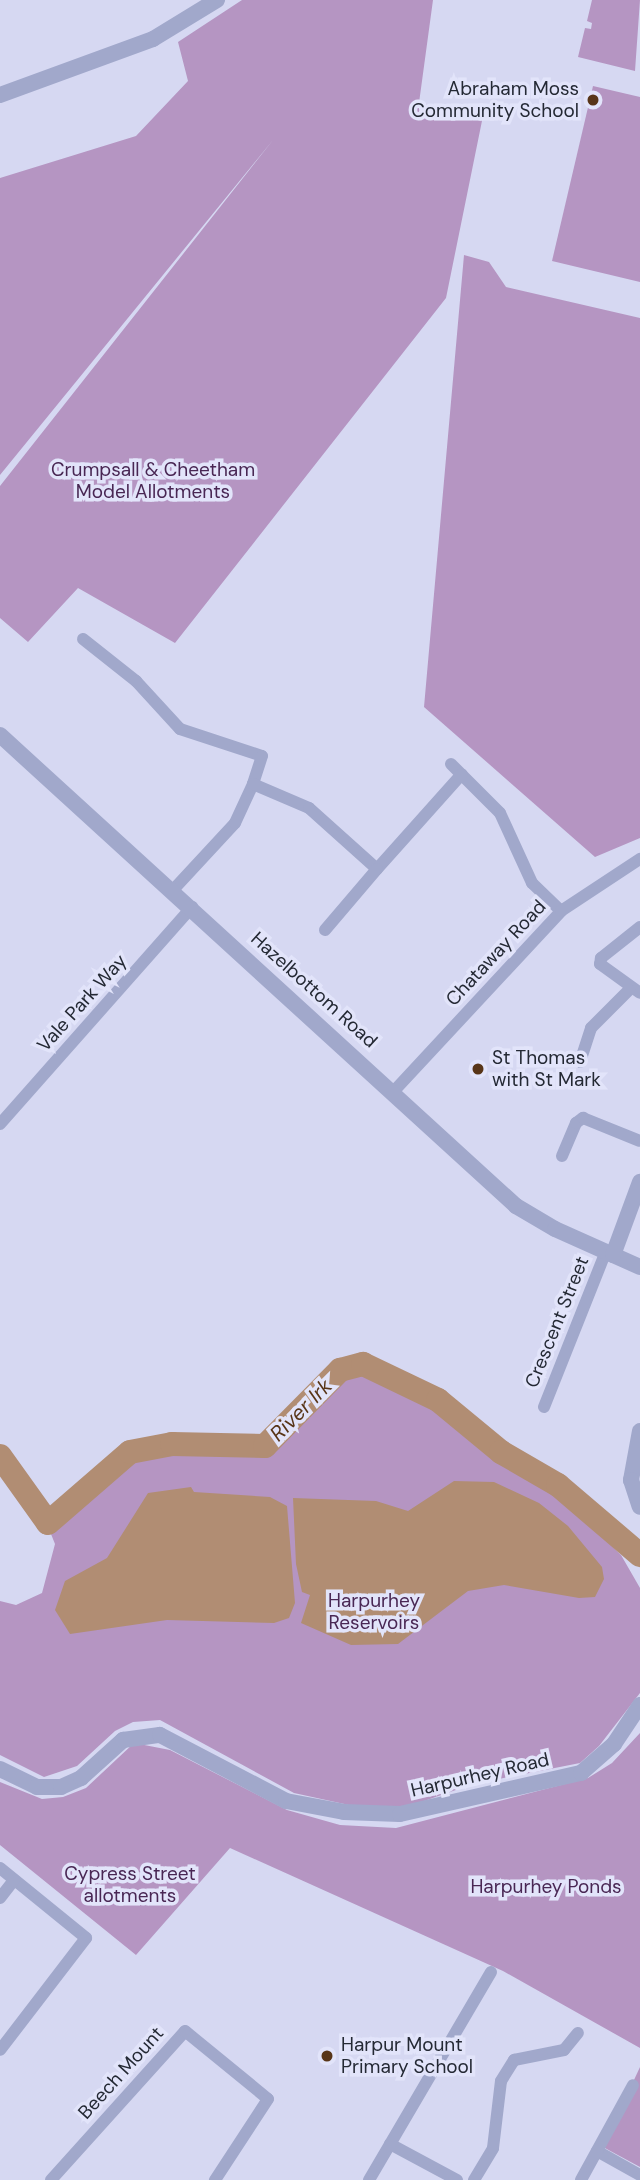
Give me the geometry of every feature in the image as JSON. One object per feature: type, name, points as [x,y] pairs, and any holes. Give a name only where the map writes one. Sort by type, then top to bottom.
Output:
[{"type":"street","points":[[0,95],[153,39],[217,0]]},
{"type":"street","points":[[83,639],[136,681],[180,729],[262,756],[253,784],[235,822],[173,890]]},
{"type":"street","name":"Hazelbottom Road","points":[[0,735],[394,1091],[516,1206],[640,1267]]},
{"type":"street","points":[[451,764],[500,813],[532,883],[561,911]]},
{"type":"street","points":[[325,930],[462,774]]},
{"type":"street","points":[[253,784],[310,808],[377,869]]},
{"type":"street","name":"Chataway Road","points":[[394,1091],[561,911],[640,859]]},
{"type":"street","name":"Vale Park Way","points":[[0,1124],[192,907]]},
{"type":"street","points":[[580,1062],[591,1028],[635,991],[600,964],[601,958],[640,927]]},
{"type":"street","points":[[562,1156],[576,1123],[583,1118],[640,1140]]},
{"type":"street","points":[[610,1253],[640,1182]]},
{"type":"street","name":"Crescent Street","points":[[544,1407],[610,1253]]},
{"type":"street","points":[[640,1431],[631,1480],[640,1507]]},
{"type":"street","name":"Harpurhey Road","points":[[0,1769],[37,1787],[61,1787],[81,1778],[123,1740],[160,1735],[286,1801],[344,1812],[400,1814],[581,1773],[614,1744],[640,1705]]},
{"type":"street","points":[[0,1868],[86,1938],[0,2050]]},
{"type":"street","points":[[0,1898],[14,1880]]},
{"type":"street","points":[[369,2180],[491,1972]]},
{"type":"street","name":"Beech Mount","points":[[51,2180],[185,2031],[268,2099],[215,2180]]},
{"type":"street","points":[[474,2180],[493,2148],[499,2091],[514,2060],[564,2050],[578,2033]]},
{"type":"street","points":[[581,2180],[633,2085]]},
{"type":"street","points":[[390,2144],[457,2180]]},
{"type":"street","points":[[597,2151],[640,2175]]},
{"type":"green space","name":"Crumpsall & Cheetham Model Allotments","points":[[242,0],[433,0],[419,103],[484,111],[446,298],[175,643],[78,588],[28,642],[0,618],[0,486],[273,140],[0,475],[0,178],[136,136],[188,81],[178,42]]},
{"type":"green space","points":[[592,0],[640,0],[635,71],[578,57],[585,28],[591,29],[592,23],[587,21]]},
{"type":"green space","points":[[593,86],[640,97],[640,282],[552,261]]},
{"type":"green space","points":[[464,255],[489,262],[506,287],[640,318],[640,838],[595,857],[424,707]]},
{"type":"green space","name":"Harpurhey Reservoirs","points":[[364,1372],[434,1408],[498,1462],[557,1492],[621,1555],[640,1588],[640,1693],[599,1746],[580,1763],[473,1784],[404,1808],[358,1807],[294,1793],[160,1720],[133,1722],[115,1731],[77,1766],[44,1777],[0,1755],[0,1601],[16,1605],[42,1593],[55,1544],[49,1529],[133,1458],[169,1450],[266,1451],[341,1379]]},
{"type":"green space","name":"Harpurhey Ponds","points":[[640,1733],[640,2048],[503,1971],[230,1848],[136,1955],[0,1845],[0,1782],[42,1799],[63,1797],[86,1788],[134,1743],[170,1750],[287,1810],[340,1825],[396,1828],[588,1778],[612,1763]]},
{"type":"green space","points":[[640,2067],[640,2167],[603,2147]]},
{"type":"shaded area","points":[[454,1481],[494,1482],[539,1503],[568,1526],[602,1567],[604,1579],[595,1597],[579,1598],[504,1585],[468,1591],[398,1644],[351,1645],[301,1623],[310,1595],[302,1592],[296,1564],[293,1498],[376,1501],[408,1511]]},
{"type":"shaded area","points":[[191,1487],[194,1492],[270,1497],[287,1506],[295,1603],[289,1618],[274,1623],[167,1620],[70,1634],[55,1610],[65,1581],[107,1558],[148,1493]]},
{"type":"waterway","name":"River Irk","points":[[0,1456],[48,1523],[130,1452],[172,1444],[265,1446],[340,1370],[363,1364],[438,1400],[501,1452],[558,1485],[640,1555]]},
{"type":"place","name":"Abraham Moss Community School","points":[[593,100]]},
{"type":"place","name":"St Thomas with St Mark","points":[[478,1069]]},
{"type":"place","name":"Harpur Mount Primary School","points":[[327,2056]]},
{"type":"park label","name":"Cypress Street allotments","points":[[130,1885]]}]
